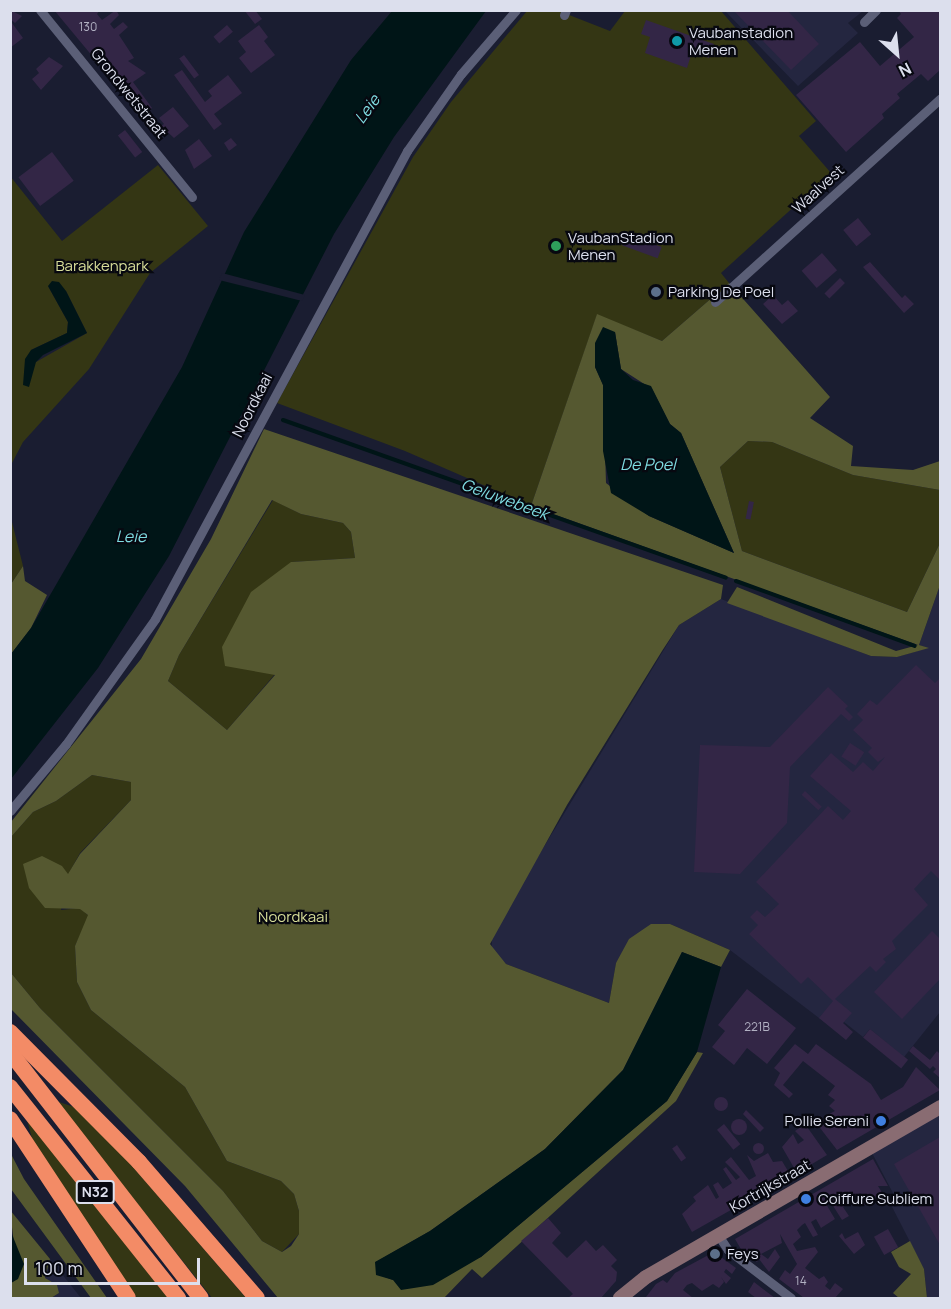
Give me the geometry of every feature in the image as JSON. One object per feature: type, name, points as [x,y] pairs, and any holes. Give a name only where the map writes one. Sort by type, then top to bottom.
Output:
[{"type":"highway","points":[[10,1032],[139,1162],[257,1299]]},
{"type":"highway","name":"N32","points":[[10,1052],[201,1299]]},
{"type":"highway","name":"N32","points":[[10,1087],[178,1299]]},
{"type":"highway","points":[[10,1119],[128,1299]]},
{"type":"street","name":"Grondwetstraat","points":[[40,10],[192,197]]},
{"type":"street","name":"Noordkaai","points":[[10,811],[66,744],[155,619],[412,142],[461,74],[516,10]]},
{"type":"street","points":[[864,22],[876,10]]},
{"type":"street","name":"Waalvest","points":[[715,302],[940,99]]},
{"type":"street","name":"Kortrijkstraat","points":[[627,1296],[718,1235],[940,1107]]},
{"type":"street","points":[[718,1235],[728,1250],[790,1299]]},
{"type":"shaded area","points":[[725,11],[863,11],[848,23],[858,33],[798,86]]},
{"type":"shaded area","points":[[940,585],[940,1012],[904,1057],[870,1029],[863,1037],[844,1022],[836,1031],[730,950],[670,924],[616,963],[609,1003],[506,964],[492,951],[492,938],[517,891],[679,625],[721,599],[871,656],[897,657],[927,648],[919,645]]},
{"type":"shaded area","points":[[940,1113],[940,1298],[927,1298],[924,1269],[889,1201],[895,1197],[871,1151]]},
{"type":"shaded area","points":[[50,1259],[81,1298],[51,1298],[59,1293],[44,1278]]},
{"type":"green space","name":"VaubanStadion Menen","points":[[527,11],[559,11],[610,31],[625,11],[721,11],[816,121],[799,136],[831,173],[721,273],[729,283],[662,341],[597,315],[531,506],[405,451],[277,403],[413,157],[451,102]]},
{"type":"green space","name":"Barakkenpark","points":[[158,165],[208,226],[150,273],[89,369],[23,442],[11,465],[10,176],[62,241]],"holes":[[[48,286],[66,291],[87,333],[36,362],[31,350],[67,333],[68,322]]]},
{"type":"green space","points":[[729,283],[830,397],[810,418],[853,446],[851,466],[913,470],[940,461],[940,490],[853,475],[772,442],[748,441],[720,467],[742,551],[907,612],[940,543],[940,585],[919,645],[929,648],[897,657],[871,656],[727,603],[737,587],[896,651],[918,645],[531,506],[597,314],[662,341]],"holes":[[[615,332],[621,369],[652,389],[670,424],[681,433],[734,553],[649,516],[606,483],[603,385],[595,367],[596,357]]]},
{"type":"green space","name":"Noordkaai","points":[[264,429],[723,585],[721,599],[679,625],[662,651],[567,805],[490,944],[506,964],[609,1003],[616,963],[629,939],[651,924],[670,924],[730,950],[721,967],[682,952],[623,1070],[545,1149],[430,1231],[376,1262],[385,1277],[393,1280],[481,1257],[667,1101],[697,1052],[703,1053],[676,1101],[482,1278],[472,1269],[444,1298],[278,1298],[185,1186],[11,1009],[11,973],[40,1008],[223,1191],[262,1241],[282,1252],[291,1246],[299,1234],[299,1211],[294,1194],[281,1181],[227,1161],[185,1087],[91,1010],[77,982],[75,946],[88,915],[80,909],[45,908],[29,888],[23,864],[42,856],[62,866],[68,874],[80,854],[131,800],[131,782],[92,775],[56,801],[33,812],[11,837],[11,822],[141,659],[211,539]],"holes":[[[272,500],[301,514],[343,523],[351,532],[355,558],[291,562],[251,592],[222,647],[225,666],[275,675],[227,730],[168,681],[179,655]]]},
{"type":"green space","points":[[748,441],[772,442],[853,475],[940,490],[940,543],[907,612],[742,551],[720,467]]},
{"type":"green space","points":[[273,500],[301,514],[343,523],[351,532],[355,558],[291,562],[275,674],[227,730],[168,681],[179,655]]},
{"type":"green space","points":[[10,514],[23,566],[11,584],[10,584]]},
{"type":"green space","points":[[23,566],[25,581],[47,595],[31,628],[11,654],[11,584]]},
{"type":"green space","points":[[92,775],[131,782],[131,800],[80,853],[68,875],[61,910],[80,908],[89,916],[75,946],[77,982],[91,1010],[185,1087],[227,1161],[281,1181],[294,1194],[299,1211],[299,1234],[282,1252],[262,1241],[223,1191],[40,1008],[11,973],[11,837],[33,812],[56,801]]},
{"type":"green space","points":[[56,1101],[74,1107],[127,1160],[246,1298],[212,1298]]},
{"type":"green space","points":[[27,1120],[168,1298],[137,1298],[33,1142]]},
{"type":"green space","points":[[11,1154],[24,1179],[107,1298],[91,1298],[11,1189]]},
{"type":"green space","points":[[10,1210],[50,1259],[45,1278],[57,1285],[59,1293],[51,1298],[11,1298],[11,1283],[18,1278]]},
{"type":"green space","points":[[910,1241],[924,1269],[927,1298],[899,1298],[893,1293],[911,1274],[899,1267],[891,1252]]},
{"type":"water","name":"Leie","points":[[392,11],[486,11],[394,137],[334,234],[169,556],[98,668],[11,779],[11,654],[31,628],[182,367],[244,232],[351,60]]},
{"type":"water","points":[[52,281],[59,282],[66,291],[87,333],[43,355],[36,362],[29,387],[23,385],[25,359],[31,350],[67,333],[68,322],[48,286]]},
{"type":"water","name":"De Poel","points":[[603,327],[615,332],[621,369],[633,380],[651,386],[670,424],[681,433],[734,553],[649,516],[611,493],[603,451],[603,385],[595,367],[595,343]]},
{"type":"water","points":[[682,952],[721,967],[697,1052],[667,1101],[481,1257],[433,1285],[401,1290],[393,1280],[376,1275],[375,1262],[430,1231],[545,1149],[623,1070]]},
{"type":"water","points":[[11,1232],[24,1264],[18,1279],[11,1283]]},
{"type":"pier","points":[[222,273],[305,295],[302,301],[219,280]]},
{"type":"building","points":[[10,10],[22,16],[15,23],[10,19]]},
{"type":"building","points":[[54,10],[100,10],[97,14],[102,20],[116,10],[119,15],[110,24],[114,29],[123,22],[128,27],[119,35],[134,58],[128,61],[146,73],[133,82],[152,108],[142,116]]},
{"type":"building","points":[[244,10],[255,10],[262,19],[255,24]]},
{"type":"building","points":[[733,10],[787,10],[819,44],[791,70]]},
{"type":"building","points":[[898,10],[940,10],[940,70],[928,81],[921,74],[897,94],[900,98],[882,114],[884,118],[846,152],[796,95],[860,42],[880,66],[914,37],[897,18],[901,14]]},
{"type":"building","name":"Vaubanstadion Menen","points":[[646,20],[714,44],[709,58],[692,52],[687,68],[645,53],[650,37],[641,34]]},
{"type":"building","points":[[12,23],[23,38],[10,48],[10,25]]},
{"type":"building","points":[[227,25],[233,32],[219,44],[213,37]]},
{"type":"building","points":[[259,25],[268,37],[264,41],[275,55],[251,73],[239,58],[246,52],[238,41]]},
{"type":"building","points":[[184,55],[199,75],[194,79],[179,59]]},
{"type":"building","points":[[49,57],[63,66],[41,90],[32,79],[39,73],[36,69]]},
{"type":"building","points":[[182,70],[205,102],[212,96],[208,91],[228,75],[242,93],[214,114],[222,124],[214,130],[174,75]]},
{"type":"building","points":[[173,107],[189,126],[174,138],[161,126],[164,124],[159,118]]},
{"type":"building","points":[[125,130],[142,152],[135,158],[118,136]]},
{"type":"building","points":[[231,138],[237,145],[229,151],[224,143]]},
{"type":"building","points":[[199,139],[212,156],[194,169],[185,150]]},
{"type":"building","points":[[52,152],[74,181],[40,206],[18,177]]},
{"type":"building","points":[[858,218],[871,234],[856,246],[843,230]]},
{"type":"building","points":[[626,234],[662,247],[658,258],[622,245]]},
{"type":"building","points":[[822,253],[837,270],[817,288],[802,271]]},
{"type":"building","points":[[870,262],[902,298],[905,295],[914,304],[904,313],[863,267]]},
{"type":"building","points":[[840,278],[845,283],[829,299],[824,294]]},
{"type":"building","points":[[773,295],[782,305],[788,300],[798,311],[782,324],[763,304]]},
{"type":"building","points":[[749,501],[754,502],[750,520],[746,519]]},
{"type":"building","points":[[916,665],[935,683],[940,678],[940,880],[931,871],[914,889],[928,905],[892,941],[896,949],[883,959],[886,962],[876,972],[870,966],[835,999],[852,1013],[843,1023],[853,1032],[846,1040],[819,1018],[833,1001],[808,977],[801,984],[749,934],[758,925],[750,917],[757,910],[765,917],[779,904],[756,882],[828,806],[843,820],[851,811],[810,776],[831,753],[853,772],[863,762],[873,771],[885,757],[878,762],[868,752],[872,748],[853,730],[863,720],[857,714],[870,700],[877,705]]},
{"type":"building","points":[[828,687],[848,706],[845,709],[853,717],[849,721],[841,714],[790,767],[787,823],[740,874],[694,872],[700,745],[770,747]]},
{"type":"building","points":[[850,743],[864,752],[856,766],[841,756]]},
{"type":"building","points":[[805,791],[822,807],[818,810],[802,795]]},
{"type":"building","points":[[932,931],[940,939],[940,979],[902,1019],[874,992]]},
{"type":"building","points":[[747,989],[796,1028],[767,1064],[747,1048],[734,1065],[712,1047],[725,1031],[718,1025]]},
{"type":"building","points":[[870,1029],[908,1060],[901,1068],[863,1038]]},
{"type":"building","points":[[795,1044],[808,1054],[816,1044],[871,1084],[881,1100],[903,1087],[916,1067],[940,1090],[837,1150],[817,1124],[822,1119],[825,1122],[825,1116],[835,1111],[829,1106],[835,1100],[828,1095],[835,1086],[803,1061],[783,1085],[793,1094],[789,1098],[774,1085],[780,1073],[774,1068]]},
{"type":"building","points":[[913,1046],[930,1060],[937,1051],[940,1054],[940,1078],[933,1072],[936,1069],[933,1066],[930,1069],[909,1051]]},
{"type":"building","points":[[721,1097],[726,1099],[728,1104],[726,1109],[721,1111],[716,1109],[714,1104],[716,1099]]},
{"type":"building","points":[[746,1110],[764,1128],[760,1132],[743,1114]]},
{"type":"building","points":[[739,1119],[747,1127],[739,1135],[731,1127]]},
{"type":"building","points":[[724,1124],[740,1144],[733,1150],[717,1130]]},
{"type":"building","points":[[805,1124],[827,1155],[797,1173],[782,1147],[793,1134],[798,1144],[804,1140],[795,1131]]},
{"type":"building","points":[[940,1137],[940,1245],[894,1164]]},
{"type":"building","points":[[758,1143],[762,1144],[762,1152],[758,1153],[754,1152],[753,1148],[754,1144]]},
{"type":"building","points":[[677,1145],[686,1158],[681,1162],[672,1148]]},
{"type":"building","points":[[768,1153],[773,1162],[782,1161],[791,1176],[692,1232],[682,1214],[696,1201],[693,1197],[708,1185],[716,1199],[719,1197],[713,1185],[718,1182],[723,1189],[732,1183],[723,1169],[726,1167],[736,1180],[740,1177],[725,1162],[731,1157],[749,1180],[756,1176],[747,1155],[754,1161]]},
{"type":"building","points":[[873,1159],[888,1186],[878,1186],[883,1194],[862,1206],[856,1195],[852,1197],[854,1201],[843,1207],[849,1216],[842,1220],[830,1201],[826,1204],[835,1219],[821,1228],[816,1219],[811,1222],[818,1235],[813,1237],[805,1223],[797,1230],[801,1237],[793,1244],[797,1251],[815,1247],[818,1252],[805,1268],[819,1279],[824,1276],[828,1282],[825,1286],[830,1290],[835,1283],[843,1289],[835,1298],[804,1298],[779,1279],[785,1270],[790,1274],[797,1264],[780,1234],[782,1243],[761,1254],[768,1259],[775,1249],[780,1257],[769,1272],[759,1259],[757,1262],[742,1251],[735,1239]]},
{"type":"building","points":[[548,1218],[561,1233],[552,1243],[567,1258],[586,1240],[596,1251],[603,1245],[617,1260],[611,1266],[617,1272],[616,1281],[601,1298],[568,1298],[573,1294],[521,1241]]},
{"type":"building","points":[[888,1229],[898,1247],[884,1255],[874,1237]]},
{"type":"building","points":[[858,1232],[865,1245],[854,1254],[839,1236],[842,1233],[845,1239]]},
{"type":"building","points":[[714,1252],[736,1268],[732,1274],[726,1269],[724,1272],[731,1278],[726,1284],[721,1277],[724,1282],[719,1288],[713,1284],[702,1291],[692,1283],[687,1285],[683,1290],[693,1298],[646,1297],[656,1284],[663,1280],[667,1283],[675,1273]]},
{"type":"building","points":[[754,1282],[775,1298],[756,1298],[748,1292]]},
{"type":"waterway","name":"Geluwebeek","points":[[241,405],[255,409]]},
{"type":"waterway","name":"Geluwebeek","points":[[283,420],[726,578]]},
{"type":"waterway","name":"Geluwebeek","points":[[736,581],[915,646]]},
{"type":"place","name":"Vaubanstadion Menen","points":[[677,41]]},
{"type":"place","name":"VaubanStadion Menen","points":[[556,246]]},
{"type":"place","name":"Parking De Poel","points":[[656,292]]},
{"type":"place","name":"Pollie Sereni","points":[[881,1121]]},
{"type":"place","name":"Coiffure Subliem","points":[[806,1199]]},
{"type":"place","name":"Feys","points":[[715,1254]]}]
